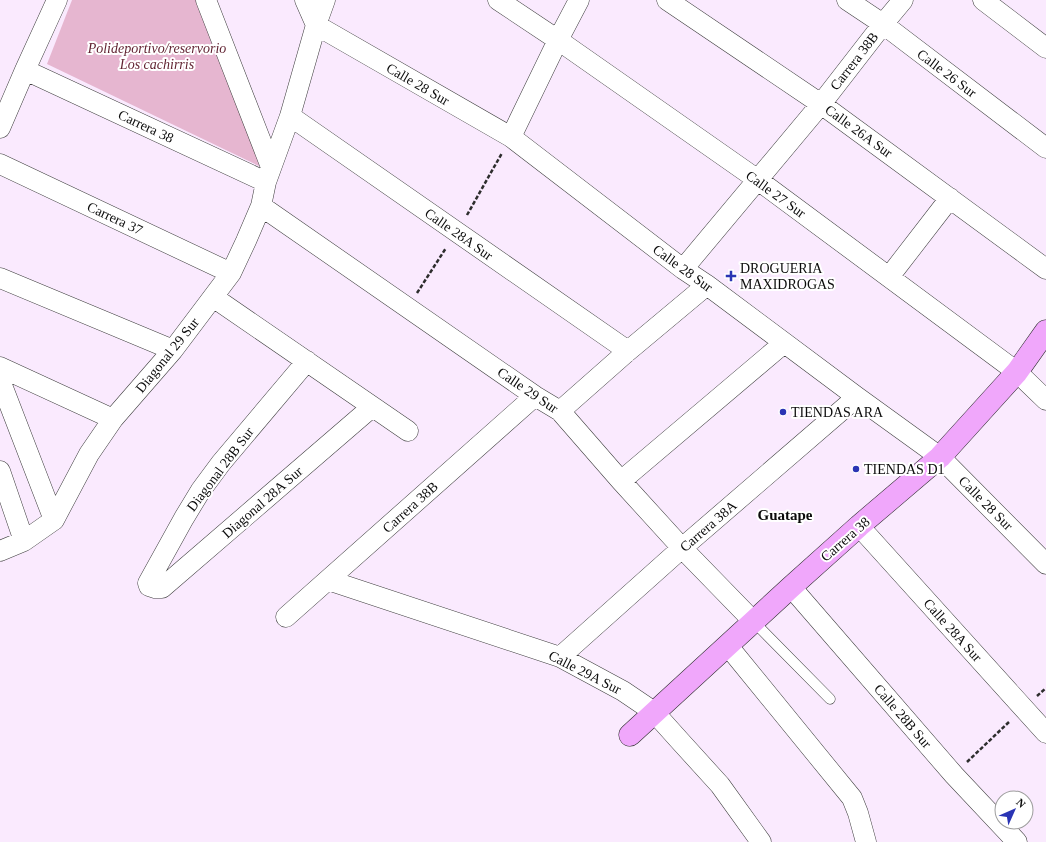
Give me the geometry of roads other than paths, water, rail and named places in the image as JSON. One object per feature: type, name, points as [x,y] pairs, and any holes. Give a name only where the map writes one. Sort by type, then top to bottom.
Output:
[{"type":"street","points":[[0,128],[57,0]]},
{"type":"street","points":[[206,0],[269,175]]},
{"type":"street","points":[[305,0],[316,26]]},
{"type":"street","name":"Diagonal 29 Sur","points":[[54,520],[89,454],[113,419],[173,350],[231,273],[262,206],[269,175],[290,116],[325,0]]},
{"type":"street","name":"Calle 27 Sur","points":[[498,0],[558,40],[758,180],[1018,372],[1046,400]]},
{"type":"street","points":[[511,137],[579,0]]},
{"type":"street","name":"Calle 26A Sur","points":[[667,0],[821,104],[1046,269]]},
{"type":"street","name":"Calle 26 Sur","points":[[847,0],[883,24],[1046,148]]},
{"type":"street","name":"Carrera 38B","points":[[683,269],[821,104],[903,0]]},
{"type":"street","points":[[983,0],[1046,48]]},
{"type":"street","name":"Calle 28 Sur","points":[[316,26],[511,137],[683,269],[707,285],[940,457],[1046,564]]},
{"type":"street","name":"Carrera 38","points":[[25,70],[269,175]]},
{"type":"street","name":"Calle 28A Sur","points":[[290,116],[628,351]]},
{"type":"street","name":"Carrera 37","points":[[0,164],[231,273]]},
{"type":"street","points":[[889,277],[950,198]]},
{"type":"street","name":"Calle 29 Sur","points":[[262,206],[535,396],[560,411],[620,481],[753,621]]},
{"type":"street","points":[[0,278],[173,350]]},
{"type":"street","points":[[560,411],[628,351],[707,285]]},
{"type":"street","points":[[213,297],[307,361],[372,408],[408,431]]},
{"type":"street","name":"Carrera 38","points":[[630,734],[859,526],[940,457],[1018,372],[1046,331]]},
{"type":"street","points":[[620,481],[784,343]]},
{"type":"street","name":"Diagonal 28B Sur","points":[[149,586],[148,583],[201,490],[221,463],[307,361]]},
{"type":"street","points":[[0,367],[113,419]]},
{"type":"street","points":[[0,380],[54,520],[24,541],[0,551]]},
{"type":"street","name":"Carrera 38B","points":[[286,617],[535,396]]},
{"type":"street","name":"Carrera 38A","points":[[560,657],[682,548],[857,397]]},
{"type":"street","name":"Diagonal 28A Sur","points":[[149,586],[162,588],[372,408]]},
{"type":"street","points":[[0,471],[24,541]]},
{"type":"street","name":"Calle 28A Sur","points":[[859,526],[1046,733]]},
{"type":"street","name":"Calle 29A Sur","points":[[328,580],[560,657],[623,690],[654,712],[680,740],[720,786],[761,842]]},
{"type":"street","name":"Calle 28B Sur","points":[[791,587],[954,775],[1017,842]]},
{"type":"street","points":[[728,646],[852,798],[866,842]]},
{"type":"lane","points":[[753,621],[830,700]]},
{"type":"place","name":"DROGUERIA MAXIDROGAS","points":[[731,276]]},
{"type":"place","name":"TIENDAS ARA","points":[[783,412]]},
{"type":"place","name":"TIENDAS D1","points":[[856,469]]},
{"type":"district","name":"Guatape","points":[[785,515]]},
{"type":"park label","name":"Polideportivo/reservorio Los cachirris","points":[[157,56]]}]
